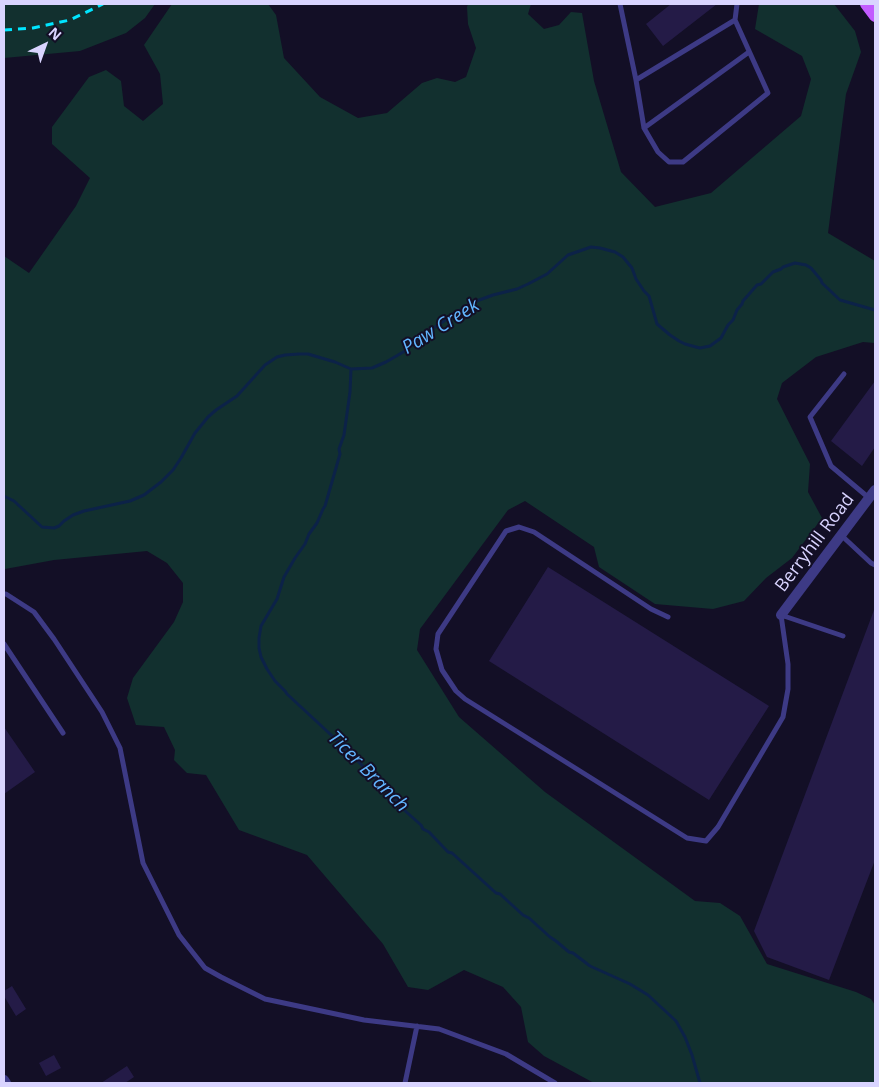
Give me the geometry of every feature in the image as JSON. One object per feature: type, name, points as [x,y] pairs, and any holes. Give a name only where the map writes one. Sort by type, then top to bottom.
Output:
[{"type":"main road","points":[[866,4],[875,16]]},
{"type":"street","name":"Berryhill Road","points":[[781,615],[872,494]]},
{"type":"lane","points":[[620,4],[644,128],[658,152],[669,162],[683,162],[768,94],[735,20],[737,4]]},
{"type":"lane","points":[[636,80],[735,20]]},
{"type":"lane","points":[[644,128],[749,52]]},
{"type":"lane","points":[[844,374],[810,417],[831,466],[872,494]]},
{"type":"lane","points":[[668,617],[651,609],[534,532],[519,527],[506,531],[438,634],[436,648],[442,670],[456,692],[688,838],[706,841],[718,827],[783,717],[788,689],[788,664],[781,615],[843,636]]},
{"type":"lane","points":[[841,535],[875,565]]},
{"type":"lane","points":[[4,594],[34,612],[102,712],[120,748],[143,863],[180,935],[205,968],[265,999],[364,1020],[439,1029],[506,1054],[555,1083]]},
{"type":"lane","points":[[4,644],[63,733]]},
{"type":"lane","points":[[405,1083],[417,1026]]},
{"type":"green space","points":[[4,4],[155,4],[145,18],[126,33],[80,51],[4,58]]},
{"type":"green space","points":[[172,4],[268,4],[276,15],[284,58],[320,97],[358,118],[387,113],[422,83],[437,78],[455,82],[466,77],[476,48],[468,24],[468,4],[531,4],[528,14],[544,29],[559,25],[571,12],[582,13],[594,81],[621,172],[655,207],[711,193],[801,116],[811,79],[802,56],[755,29],[759,4],[834,4],[855,31],[861,52],[846,94],[828,233],[875,261],[875,343],[863,342],[816,357],[782,383],[777,399],[810,464],[808,492],[822,518],[792,558],[766,578],[744,601],[713,609],[655,604],[599,567],[594,547],[525,501],[508,510],[420,629],[417,650],[459,717],[545,792],[695,901],[720,903],[740,916],[767,964],[856,992],[871,999],[875,1005],[875,1083],[594,1083],[544,1056],[528,1042],[521,1007],[503,987],[464,970],[428,990],[408,987],[383,944],[307,855],[239,830],[206,775],[187,773],[174,760],[175,750],[164,727],[136,725],[127,698],[133,678],[174,622],[183,602],[183,583],[167,563],[147,551],[54,560],[4,568],[4,256],[29,273],[76,206],[90,178],[52,144],[52,127],[89,77],[106,70],[121,81],[124,106],[143,121],[163,104],[160,74],[144,45]]},
{"type":"building","points":[[671,4],[717,4],[663,46],[646,24]]},
{"type":"building","points":[[875,381],[875,447],[862,466],[831,441]]},
{"type":"building","points":[[548,567],[769,706],[709,800],[489,661]]},
{"type":"building","points":[[874,610],[875,860],[829,980],[767,957],[754,931]]},
{"type":"building","points":[[4,727],[35,772],[4,794]]},
{"type":"building","points":[[12,986],[26,1009],[16,1016],[4,996],[4,991]]},
{"type":"building","points":[[54,1055],[61,1068],[46,1076],[39,1063]]},
{"type":"building","points":[[127,1066],[134,1077],[125,1083],[101,1083]]},
{"type":"waterway","name":"Paw Creek","points":[[4,496],[14,501],[42,527],[54,528],[73,515],[84,511],[130,501],[144,495],[161,482],[173,470],[195,433],[208,417],[237,396],[265,365],[277,357],[308,354],[351,369],[372,368],[405,351],[432,329],[471,303],[528,284],[547,274],[568,255],[591,247],[615,252],[623,257],[649,296],[657,324],[679,341],[700,348],[710,346],[721,338],[743,301],[757,285],[761,284],[773,272],[795,263],[811,268],[822,283],[840,300],[875,310]]},
{"type":"waterway","name":"Ticer Branch","points":[[351,369],[344,435],[325,506],[305,544],[284,577],[277,599],[261,626],[259,638],[261,657],[275,681],[287,694],[390,792],[403,809],[448,852],[452,853],[496,893],[500,894],[569,952],[590,966],[630,984],[648,995],[676,1021],[692,1055],[700,1083]]},
{"type":"railway","points":[[4,30],[33,28],[70,20],[103,4]]}]
